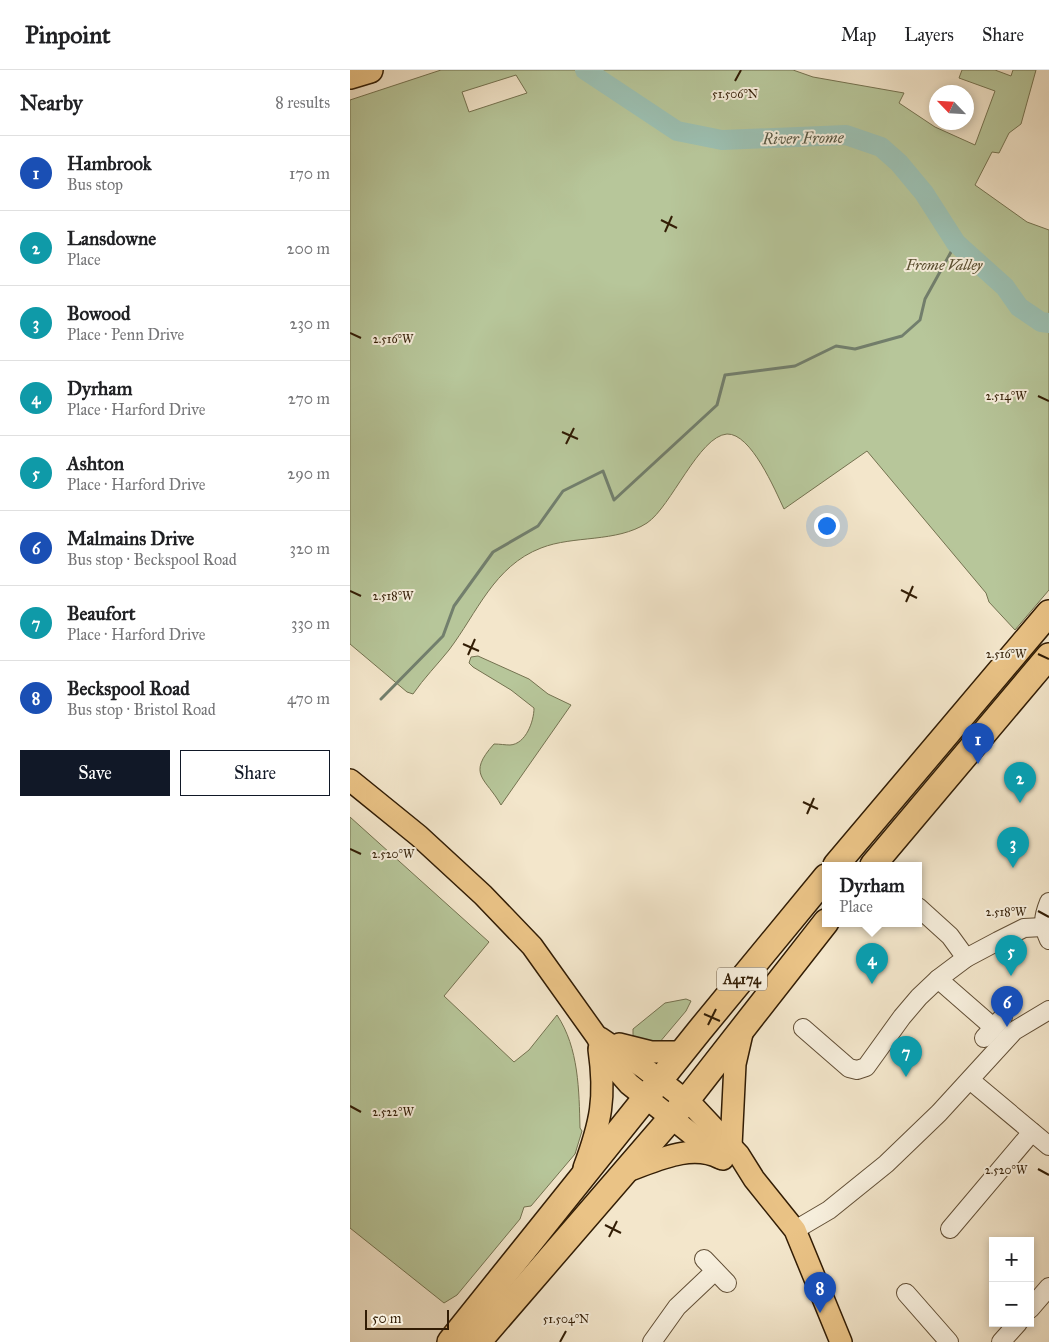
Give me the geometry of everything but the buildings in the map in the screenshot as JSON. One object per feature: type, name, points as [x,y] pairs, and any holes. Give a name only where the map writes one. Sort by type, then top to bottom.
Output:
[{"type":"highway","points":[[350,76],[370,70]]},
{"type":"highway","points":[[839,862],[1049,613]]},
{"type":"highway","points":[[876,862],[1049,656]]},
{"type":"highway","name":"A4174","points":[[478,1342],[627,1171],[666,1099],[683,1052],[822,882]]},
{"type":"highway","name":"A4174","points":[[450,1342],[580,1180],[743,1029],[800,952],[822,927]]},
{"type":"highway","name":"A4174","points":[[666,1099],[753,992],[800,952]]},
{"type":"highway","points":[[534,1237],[592,1189],[666,1099]]},
{"type":"main road","points":[[350,780],[426,843],[483,895],[532,946],[597,1037],[614,1067],[666,1099],[702,1114],[727,1153],[754,1179],[794,1230],[841,1342]]},
{"type":"main road","points":[[727,1153],[736,1064],[743,1029]]},
{"type":"main road","points":[[597,1037],[644,1051],[669,1054],[683,1052]]},
{"type":"main road","points":[[580,1180],[596,1135],[602,1106],[603,1084],[597,1037]]},
{"type":"main road","points":[[627,1171],[674,1156],[695,1152],[727,1153]]},
{"type":"street","points":[[803,1028],[849,1068],[857,1070],[866,1067],[902,1017],[938,979],[966,958],[1024,928],[1046,934],[1042,917],[1049,902]]},
{"type":"street","points":[[922,911],[950,936],[966,958]]},
{"type":"street","points":[[938,979],[993,1028]]},
{"type":"street","points":[[794,1230],[829,1210],[886,1164],[970,1080],[1014,1031],[1049,1010]]},
{"type":"street","points":[[970,1080],[1049,1146]]},
{"type":"street","points":[[950,1228],[1032,1132]]},
{"type":"street","points":[[659,1339],[677,1307],[715,1271]]},
{"type":"street","points":[[1034,1304],[1049,1287]]},
{"type":"street","points":[[906,1293],[949,1342]]},
{"type":"street","points":[[1001,1342],[1014,1327]]},
{"type":"green space","name":"Frome Valley","points":[[441,70],[793,70],[813,77],[904,93],[899,103],[929,123],[929,130],[942,130],[975,145],[995,91],[959,78],[962,70],[995,70],[1011,76],[1013,70],[1036,70],[1021,124],[1009,133],[999,153],[992,152],[975,185],[1027,222],[1049,230],[1049,590],[1015,630],[989,602],[986,593],[867,451],[784,509],[753,452],[736,436],[727,434],[717,438],[706,447],[666,503],[647,523],[622,534],[567,541],[541,548],[511,566],[488,592],[449,650],[413,694],[407,692],[350,644],[350,100]],"holes":[[[516,75],[527,93],[469,112],[462,92]]]},
{"type":"green space","points":[[478,656],[529,679],[548,694],[571,705],[501,805],[481,776],[481,763],[494,744],[516,744],[525,736],[531,725],[534,708],[511,690],[473,667],[469,663],[471,657]]},
{"type":"green space","points":[[350,817],[489,942],[444,996],[514,1062],[529,1050],[557,1015],[570,1041],[574,1056],[578,1085],[580,1128],[582,1131],[575,1154],[531,1206],[524,1207],[520,1219],[457,1295],[444,1303],[350,1228]]},
{"type":"green space","points":[[686,999],[691,1001],[686,1011],[659,1043],[636,1039],[633,1036],[633,1029],[665,1003]]},
{"type":"waterway","name":"River Frome","points":[[585,70],[677,131],[722,140],[846,135],[881,147],[899,163],[924,193],[956,243],[1005,287],[1019,307],[1041,322],[1049,323]]},
{"type":"waterway","points":[[381,699],[443,636],[454,606],[493,552],[538,526],[563,491],[603,471],[614,500],[717,405],[725,375],[795,366],[836,346],[855,349],[902,336],[920,320],[925,299],[956,243]]},
{"type":"place","name":"Hambrook","points":[[978,764]]},
{"type":"place","name":"Lansdowne","points":[[1020,803]]},
{"type":"place","name":"Bowood","points":[[1013,868]]},
{"type":"place","name":"Ashton","points":[[1011,976]]},
{"type":"place","name":"Dyrham","points":[[872,984]]},
{"type":"place","name":"Malmains Drive","points":[[1007,1027]]},
{"type":"place","name":"Beaufort","points":[[906,1077]]},
{"type":"place","name":"Beckspool Road","points":[[820,1313]]}]
